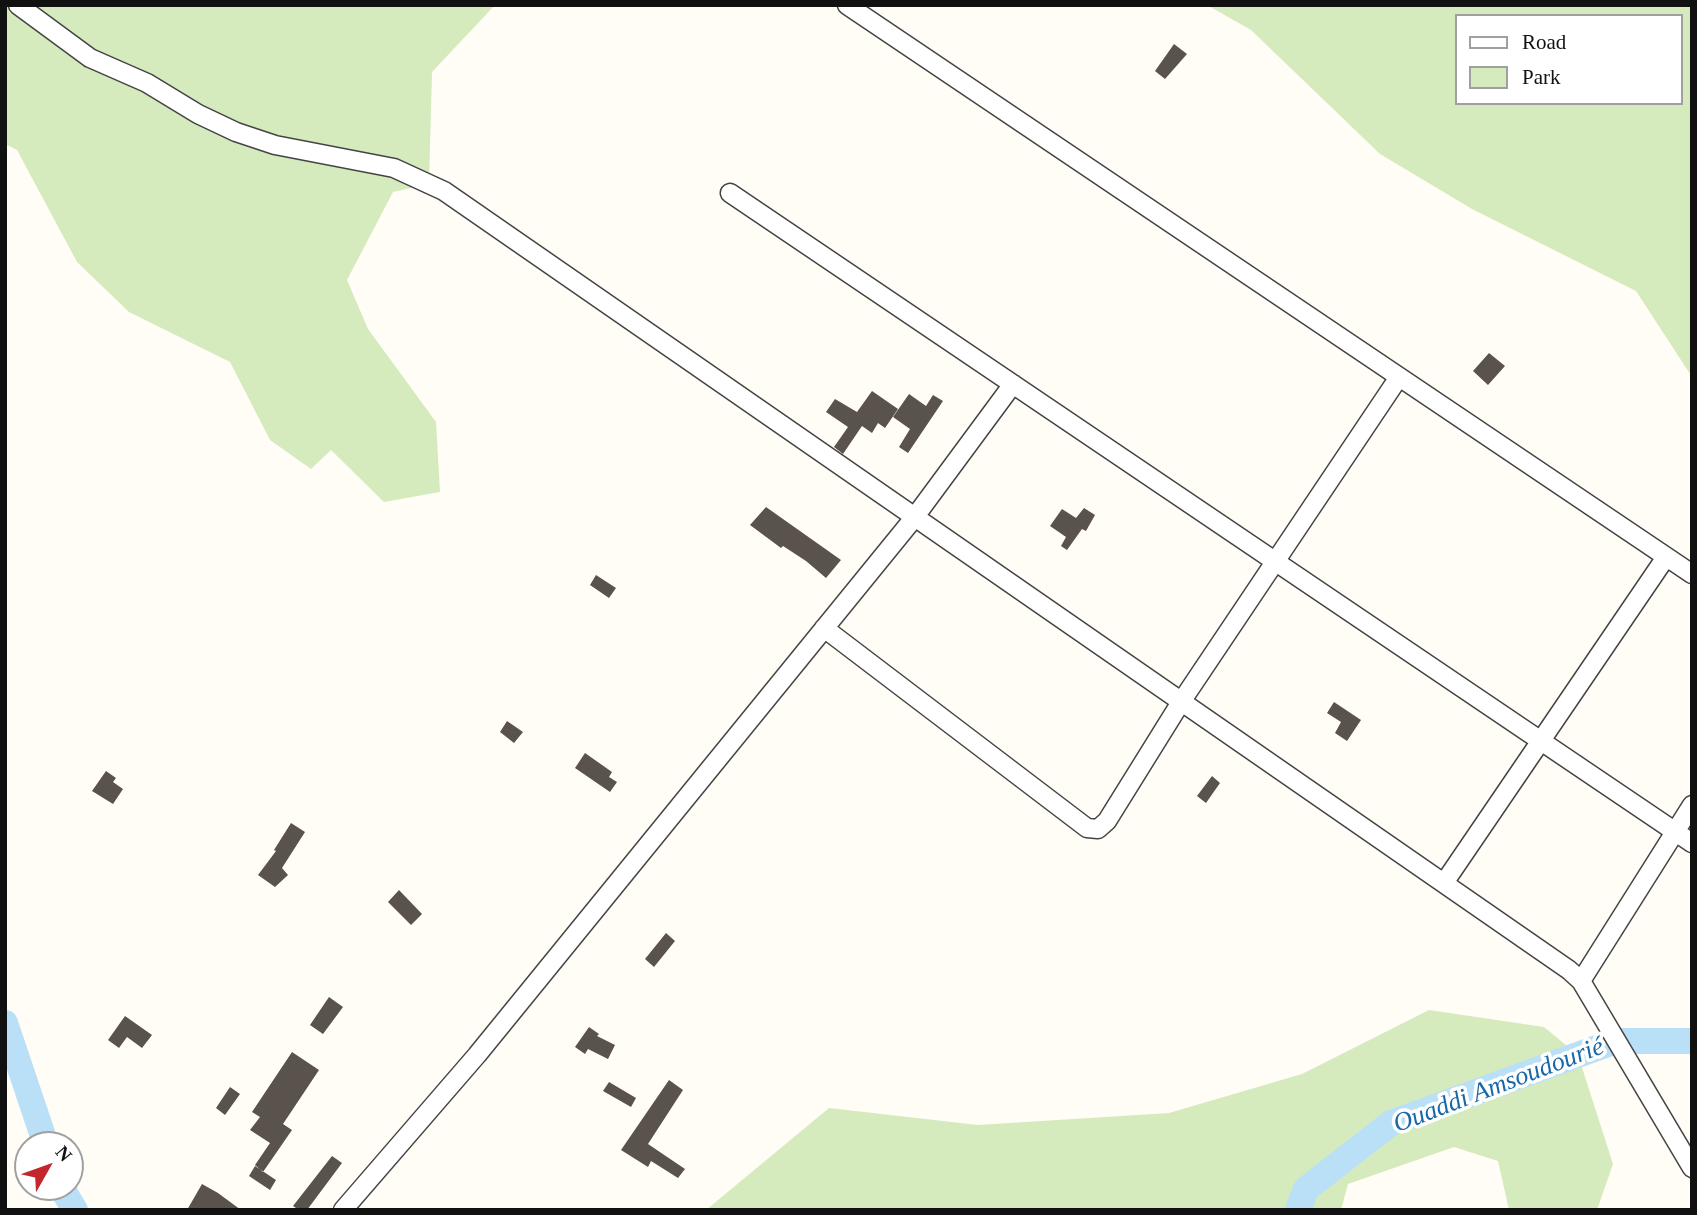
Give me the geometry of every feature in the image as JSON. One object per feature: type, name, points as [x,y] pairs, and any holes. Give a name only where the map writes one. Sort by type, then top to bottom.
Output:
[{"type":"street","points":[[19,5],[90,58],[147,83],[198,114],[236,132],[275,145],[394,169],[444,191],[1444,883],[1581,981],[1692,1168]]},
{"type":"street","points":[[847,5],[1692,574]]},
{"type":"street","points":[[730,193],[1692,843]]},
{"type":"street","points":[[824,628],[1087,828],[1098,829],[1107,821],[1181,702],[1399,377]]},
{"type":"street","points":[[343,1210],[477,1055],[914,518],[1013,384]]},
{"type":"street","points":[[1444,883],[1666,557]]},
{"type":"street","points":[[1581,981],[1692,805]]},
{"type":"green space","points":[[5,5],[495,5],[432,72],[429,184],[393,192],[347,280],[368,329],[436,422],[440,492],[384,502],[331,450],[311,469],[270,440],[230,362],[129,312],[77,262],[17,150],[5,144]]},
{"type":"green space","points":[[1207,5],[1692,5],[1692,377],[1636,291],[1472,209],[1380,154],[1251,30]]},
{"type":"green space","points":[[1429,1010],[1544,1027],[1578,1055],[1613,1164],[1597,1210],[1509,1210],[1498,1161],[1454,1147],[1348,1184],[1341,1210],[706,1210],[829,1108],[978,1125],[1169,1113],[1302,1074]]},
{"type":"building","points":[[1174,44],[1187,54],[1165,79],[1155,71]]},
{"type":"building","points":[[1489,353],[1505,366],[1488,385],[1473,371]]},
{"type":"building","points":[[872,391],[898,409],[885,428],[878,423],[872,433],[862,426],[843,454],[834,447],[848,427],[826,412],[835,399],[857,412]]},
{"type":"building","points":[[909,394],[926,406],[933,395],[943,401],[908,453],[899,447],[910,429],[893,417]]},
{"type":"building","points":[[766,507],[841,560],[826,578],[806,561],[783,546],[781,548],[750,525]]},
{"type":"building","points":[[1084,508],[1095,515],[1086,531],[1082,529],[1067,550],[1061,546],[1066,537],[1050,526],[1062,509],[1076,518]]},
{"type":"building","points":[[596,575],[616,588],[609,598],[590,585]]},
{"type":"building","points":[[1334,702],[1361,720],[1347,741],[1335,733],[1341,722],[1327,713]]},
{"type":"building","points":[[507,721],[523,732],[514,743],[500,732]]},
{"type":"building","points":[[585,753],[612,772],[609,777],[617,782],[610,792],[575,768]]},
{"type":"building","points":[[106,771],[116,778],[113,782],[123,789],[113,804],[92,791]]},
{"type":"building","points":[[1212,776],[1220,783],[1206,803],[1197,796]]},
{"type":"building","points":[[291,823],[305,832],[282,868],[288,875],[275,887],[258,875],[276,851],[274,850]]},
{"type":"building","points":[[399,890],[422,914],[411,925],[388,902]]},
{"type":"building","points":[[666,933],[675,941],[654,967],[645,959]]},
{"type":"building","points":[[329,997],[343,1007],[323,1034],[310,1025]]},
{"type":"building","points":[[125,1016],[152,1035],[142,1048],[127,1037],[119,1048],[108,1040]]},
{"type":"building","points":[[589,1027],[599,1034],[597,1036],[615,1045],[608,1059],[588,1049],[585,1054],[575,1047]]},
{"type":"building","points":[[292,1052],[319,1070],[283,1124],[292,1130],[263,1172],[255,1165],[270,1143],[250,1130],[260,1117],[252,1112]]},
{"type":"building","points":[[669,1080],[683,1090],[648,1144],[685,1169],[678,1178],[651,1161],[648,1167],[621,1150]]},
{"type":"building","points":[[609,1082],[636,1098],[631,1107],[603,1091]]},
{"type":"building","points":[[230,1087],[240,1094],[225,1115],[216,1108]]},
{"type":"building","points":[[332,1156],[342,1163],[307,1210],[299,1210],[293,1206]]},
{"type":"building","points":[[255,1166],[276,1180],[270,1190],[249,1176]]},
{"type":"building","points":[[202,1184],[218,1193],[241,1210],[187,1210]]},
{"type":"waterway","name":"Ouaddi Amsoudourié","points":[[5,1023],[41,1131]]},
{"type":"waterway","name":"Ouaddi Amsoudourié","points":[[1298,1210],[1306,1189],[1391,1123],[1616,1041],[1692,1041]]},
{"type":"waterway","name":"Ouaddi Amsoudourié","points":[[70,1201],[75,1210]]}]
